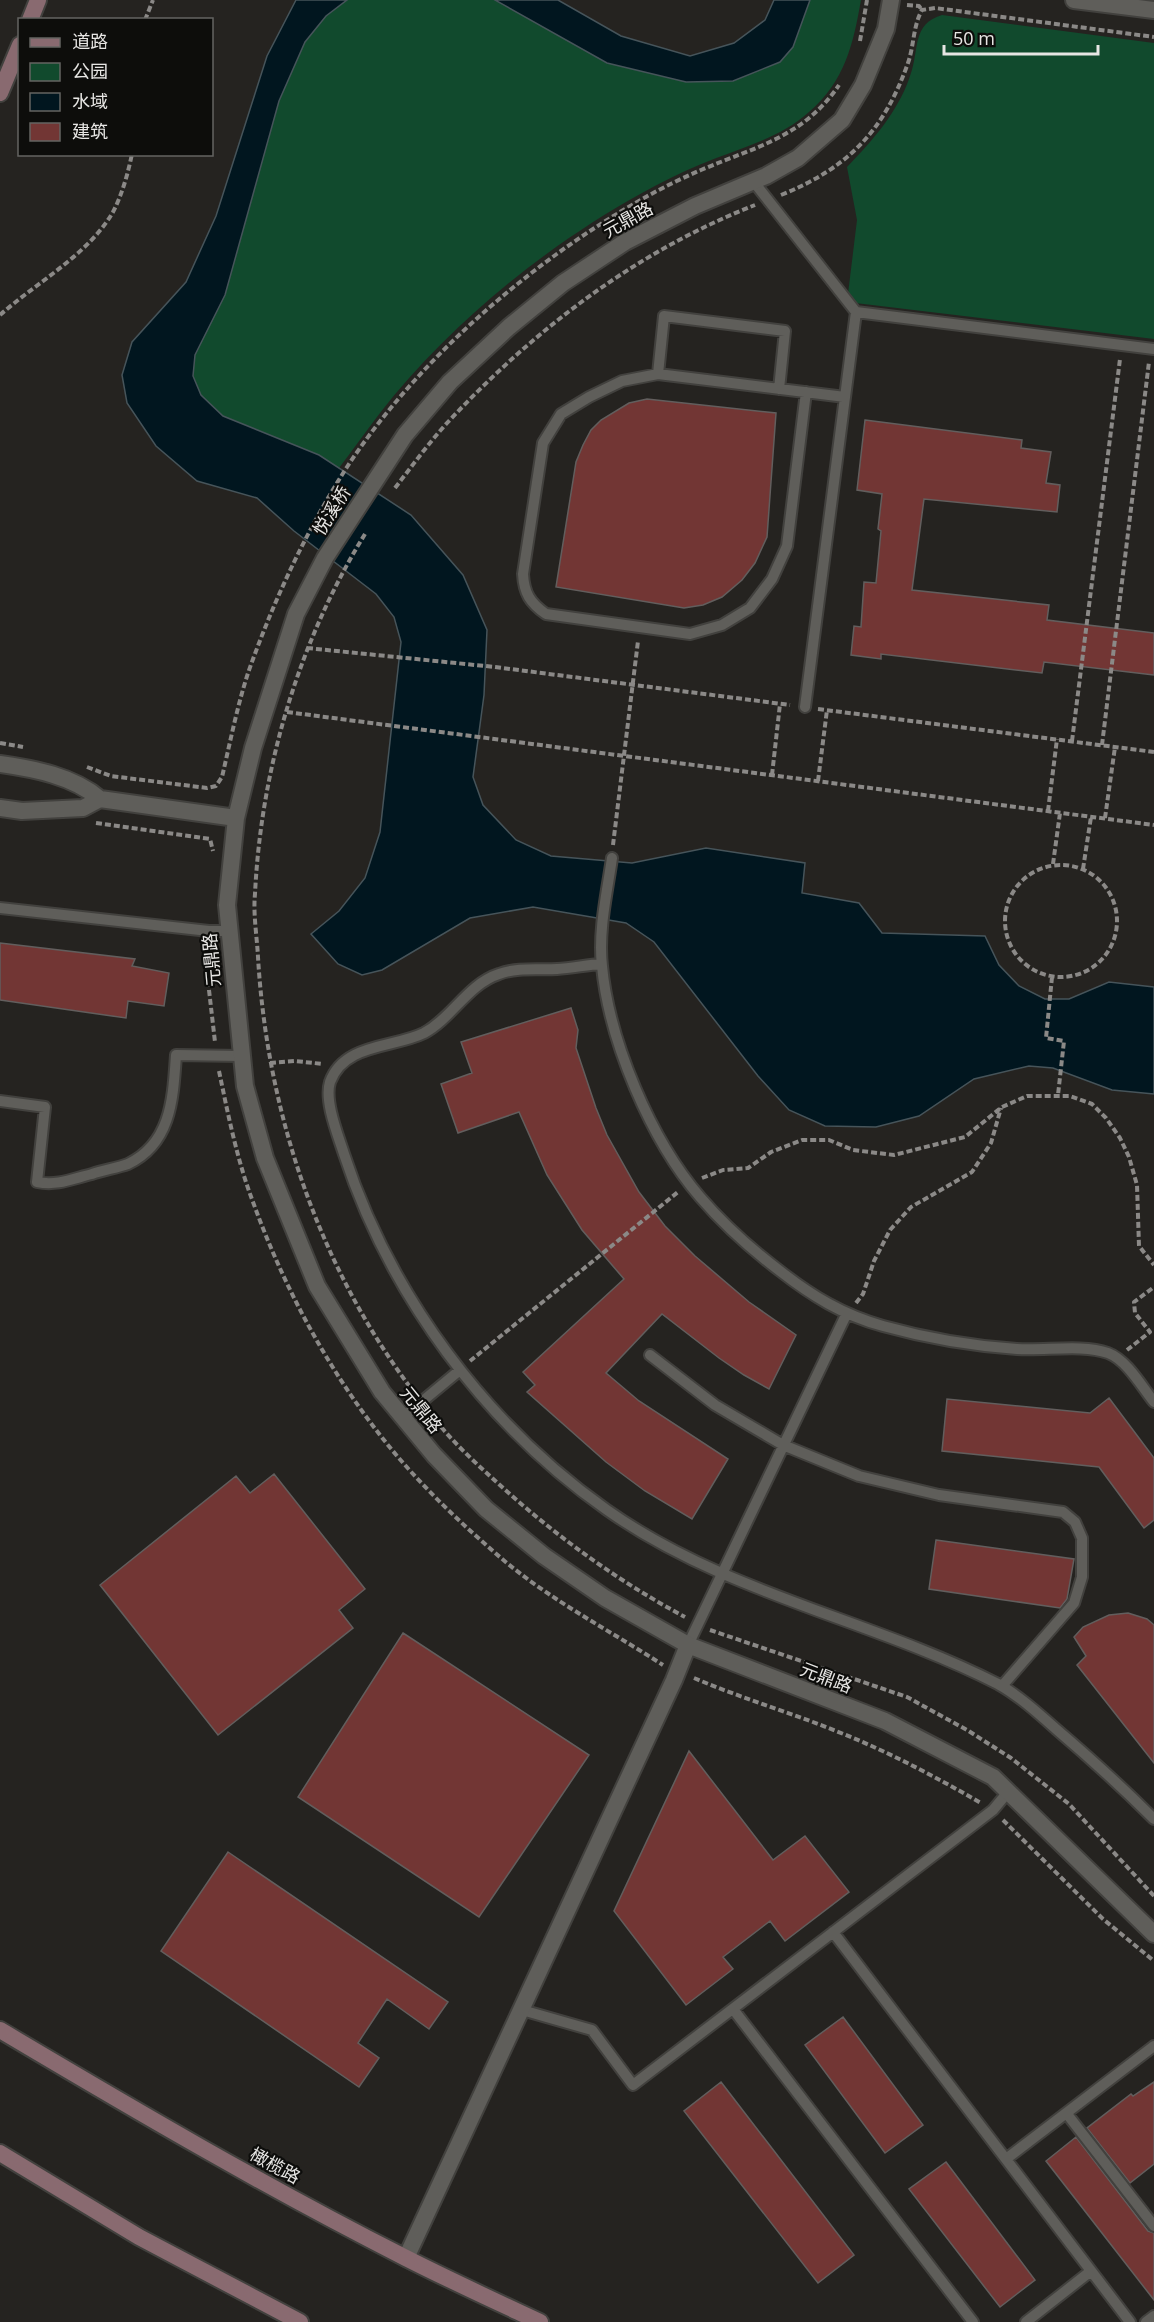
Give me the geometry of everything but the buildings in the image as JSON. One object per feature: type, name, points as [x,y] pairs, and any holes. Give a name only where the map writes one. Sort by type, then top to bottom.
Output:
[{"type":"main road","points":[[31,18],[38,0]]},
{"type":"main road","points":[[0,93],[18,50]]},
{"type":"main road","name":"橄榄路","points":[[0,2030],[165,2128],[406,2259],[540,2322]]},
{"type":"main road","points":[[0,2153],[139,2237],[300,2322]]},
{"type":"street","name":"元鼎路","points":[[371,485],[405,435],[450,382],[509,327],[562,283],[624,242],[798,158],[842,120],[863,85],[883,38],[891,0]]},
{"type":"street","points":[[1074,0],[1154,10]]},
{"type":"street","name":"悦溪桥","points":[[325,558],[371,485]]},
{"type":"street","name":"元鼎路","points":[[325,558],[296,614],[253,748],[236,818],[227,905],[245,1086],[265,1158],[317,1286],[382,1392],[402,1418],[486,1509],[543,1556],[605,1598],[688,1645],[885,1721],[993,1777],[1154,1933]]},
{"type":"street","points":[[0,764],[35,769],[87,788],[100,799],[236,818]]},
{"type":"street","points":[[0,808],[21,811],[83,808],[100,799]]},
{"type":"street","points":[[406,2259],[688,1645]]},
{"type":"lane","points":[[753,181],[856,312],[1154,349]]},
{"type":"lane","points":[[805,707],[856,312]]},
{"type":"lane","points":[[658,374],[664,316],[785,332],[779,389]]},
{"type":"lane","points":[[806,392],[787,546],[772,579],[750,608],[722,625],[690,634],[546,614],[533,605],[524,588],[523,573],[543,443],[561,414],[622,381],[658,374],[806,392],[845,397]]},
{"type":"lane","points":[[612,858],[603,927],[601,964],[606,999],[623,1058],[668,1153],[700,1196],[746,1245],[794,1282],[846,1315],[884,1327],[963,1343],[1019,1349],[1093,1350],[1110,1354],[1118,1360],[1154,1402]]},
{"type":"lane","points":[[0,908],[209,932],[230,931]]},
{"type":"lane","points":[[601,964],[557,969],[516,969],[494,975],[471,992],[436,1026],[419,1035],[357,1053],[339,1067],[330,1082],[328,1095],[356,1190],[380,1243],[413,1303],[460,1370],[511,1428],[560,1474],[608,1511],[680,1554],[721,1574],[770,1595],[944,1659],[1002,1686],[1044,1718],[1154,1819]]},
{"type":"lane","points":[[0,1101],[45,1107],[37,1182],[52,1185],[128,1164],[148,1150],[163,1132],[172,1105],[176,1055],[242,1056]]},
{"type":"lane","points":[[688,1645],[846,1315]]},
{"type":"lane","points":[[650,1356],[715,1405],[783,1445],[859,1476],[939,1495],[1063,1512],[1075,1522],[1082,1538],[1082,1577],[1074,1603],[1002,1686]]},
{"type":"lane","points":[[402,1418],[460,1370]]},
{"type":"lane","points":[[522,2010],[592,2030],[633,2085],[993,1810],[1008,1792]]},
{"type":"lane","points":[[833,1932],[1130,2322]]},
{"type":"lane","points":[[733,2009],[974,2322]]},
{"type":"lane","points":[[1006,2159],[1154,2046]]},
{"type":"lane","points":[[1067,2114],[1154,2226]]},
{"type":"lane","points":[[1026,2322],[1091,2271]]},
{"type":"lane","points":[[1146,2322],[1154,2316]]},
{"type":"path","points":[[146,18],[153,0]]},
{"type":"path","points":[[919,0],[919,6]]},
{"type":"path","points":[[0,315],[86,246],[113,212],[129,171],[132,156]]},
{"type":"path","points":[[1109,357],[1130,359]]},
{"type":"path","points":[[1072,741],[1120,358]]},
{"type":"path","points":[[1102,745],[1151,362],[1140,360]]},
{"type":"path","points":[[78,763],[111,776],[207,788],[216,786],[222,777],[248,674],[275,606],[304,544],[348,467]]},
{"type":"path","points":[[340,574],[307,648],[275,754],[262,822],[254,895],[260,982],[270,1063],[289,1141],[331,1253],[363,1315],[434,1418],[474,1461],[525,1509],[573,1547],[630,1584],[711,1631],[907,1697],[967,1730],[1011,1758],[1069,1804],[1154,1896]]},
{"type":"path","points":[[612,858],[639,627]]},
{"type":"path","points":[[307,648],[495,667],[1154,752]]},
{"type":"path","points":[[772,775],[780,704]]},
{"type":"path","points":[[818,781],[827,710]]},
{"type":"path","points":[[287,712],[1154,825]]},
{"type":"path","points":[[1048,811],[1057,739]]},
{"type":"path","points":[[0,743],[34,749]]},
{"type":"path","points":[[1105,819],[1115,747]]},
{"type":"path","points":[[1053,864],[1060,813]]},
{"type":"path","points":[[1083,869],[1091,817]]},
{"type":"path","points":[[1053,864],[1083,869],[1092,873],[1106,886],[1114,900],[1118,920],[1115,939],[1105,957],[1088,971],[1070,977],[1052,976],[1031,969],[1017,956],[1007,937],[1005,917],[1009,898],[1020,882],[1035,870],[1053,864]]},
{"type":"path","points":[[1052,976],[1046,1038],[1064,1041],[1058,1095]]},
{"type":"path","points":[[270,1063],[295,1061],[339,1067]]},
{"type":"path","points":[[846,1315],[863,1294],[874,1261],[890,1230],[911,1207],[972,1172],[992,1143],[1002,1107],[1027,1096],[1070,1096],[1092,1104],[1106,1118],[1120,1138],[1129,1157],[1137,1185],[1139,1246],[1154,1265]]},
{"type":"path","points":[[1118,1360],[1150,1332],[1135,1313],[1134,1302],[1154,1287]]},
{"type":"path","points":[[677,1671],[740,1698],[836,1731],[906,1761],[993,1810],[1103,1919],[1154,1961]]},
{"type":"green space","points":[[347,0],[495,0],[607,63],[793,47],[810,0],[861,0],[855,32],[846,61],[831,88],[809,112],[797,122],[770,137],[692,168],[642,193],[605,214],[534,263],[500,290],[436,349],[380,413],[339,468],[319,455],[223,416],[201,395],[193,376],[195,355],[225,295],[279,101],[305,42],[326,16]]},
{"type":"green space","points":[[942,15],[1154,43],[1154,339],[847,302],[857,220],[847,167],[875,136],[899,102],[910,76],[921,31],[932,19]]},
{"type":"water","points":[[296,0],[347,0],[326,16],[305,42],[279,101],[225,295],[195,355],[193,376],[201,395],[223,416],[319,455],[411,515],[463,575],[487,630],[484,695],[473,777],[483,805],[516,840],[551,856],[632,863],[706,848],[805,863],[802,893],[859,903],[882,933],[985,936],[999,965],[1019,986],[1045,999],[1069,999],[1109,982],[1154,987],[1154,1094],[1112,1090],[1053,1068],[1029,1066],[974,1079],[919,1116],[876,1127],[825,1126],[789,1110],[758,1076],[654,942],[626,923],[533,907],[470,918],[382,970],[362,975],[338,964],[311,934],[339,911],[365,878],[380,832],[401,642],[394,617],[376,594],[294,531],[257,498],[197,481],[156,446],[127,403],[122,375],[132,342],[186,282],[216,216],[267,56]]},
{"type":"water","points":[[495,0],[558,0],[621,36],[690,56],[734,43],[765,20],[774,0],[810,0],[793,47],[780,62],[733,81],[686,82],[607,63]]}]
